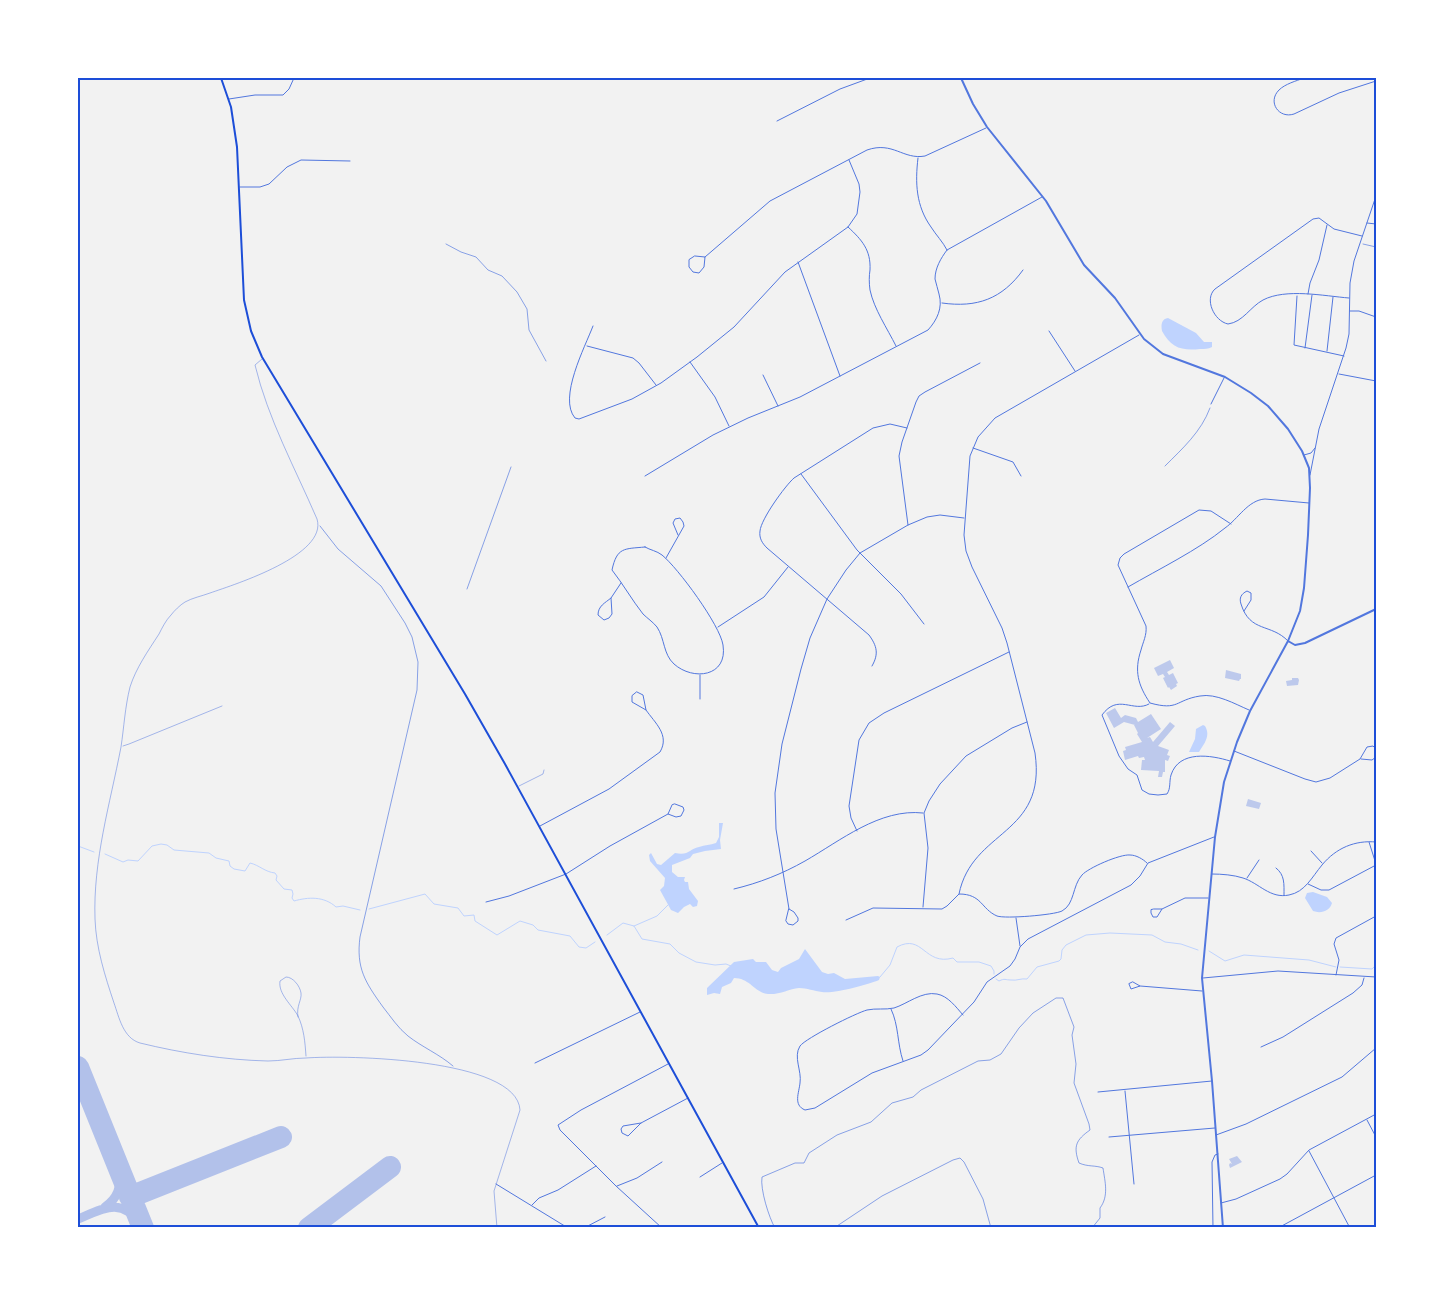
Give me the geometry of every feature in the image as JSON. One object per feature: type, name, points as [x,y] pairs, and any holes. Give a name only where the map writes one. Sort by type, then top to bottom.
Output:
[{"type":"main road","points":[[221,78],[229,99],[236,139],[244,300],[251,331],[263,359],[453,674],[518,787],[759,1228]]},
{"type":"street","points":[[229,99],[255,95],[283,95],[289,89],[294,78]]},
{"type":"street","points":[[777,121],[840,89],[870,78]]},
{"type":"street","points":[[961,78],[986,128],[1042,196],[1057,217],[1084,265],[1115,298],[1140,334],[1152,347],[1163,354],[1225,377],[1245,388],[1268,406],[1288,428],[1304,455],[1310,476]]},
{"type":"street","points":[[1304,78],[1286,86],[1277,93],[1275,103],[1283,115],[1294,114],[1339,93],[1376,82]]},
{"type":"street","points":[[706,257],[695,256],[690,258],[688,264],[693,272],[701,272],[706,257],[770,202],[868,150],[879,147],[890,148],[908,155],[925,156],[986,128]]},
{"type":"street","points":[[918,157],[917,191],[920,207],[927,222],[947,250]]},
{"type":"street","points":[[239,187],[260,187],[270,184],[286,167],[301,160],[350,161]]},
{"type":"street","points":[[593,326],[570,392],[570,407],[575,418],[582,418],[632,399],[656,386],[734,327],[778,278],[848,227],[857,214],[860,192],[849,160]]},
{"type":"street","points":[[645,476],[730,426],[779,406],[918,336],[932,326],[937,318],[941,302],[935,279],[939,262],[947,250],[1042,196]]},
{"type":"street","points":[[1223,1228],[1202,978],[1215,836],[1221,796],[1230,761],[1250,711],[1288,641],[1298,618],[1303,596],[1310,503],[1310,476],[1315,447],[1322,419],[1345,356],[1352,268],[1376,196]]},
{"type":"street","points":[[1349,298],[1312,294],[1271,297],[1260,302],[1239,320],[1228,324],[1221,322],[1216,316],[1210,301],[1211,293],[1215,289],[1310,220],[1319,218],[1334,229],[1362,236]]},
{"type":"street","points":[[1367,223],[1376,224]]},
{"type":"street","points":[[1308,294],[1310,282],[1319,260],[1327,225]]},
{"type":"street","points":[[848,227],[864,243],[868,250],[870,290],[875,305],[896,347]]},
{"type":"street","points":[[798,262],[840,376]]},
{"type":"street","points":[[941,302],[970,304],[987,300],[1008,288],[1023,270]]},
{"type":"street","points":[[1306,348],[1312,294]]},
{"type":"street","points":[[1297,295],[1294,344],[1296,347],[1345,356]]},
{"type":"street","points":[[1327,352],[1333,297]]},
{"type":"street","points":[[1349,311],[1359,311],[1376,317]]},
{"type":"street","points":[[1049,331],[1075,372]]},
{"type":"street","points":[[846,920],[873,908],[945,908],[959,894],[971,863],[980,853],[1014,825],[1026,810],[1032,798],[1036,769],[1035,754],[1010,652],[1002,628],[969,559],[964,543],[964,518],[969,463],[973,448],[982,432],[995,418],[1140,334]]},
{"type":"street","points":[[586,346],[633,358],[639,362],[656,386]]},
{"type":"street","points":[[690,362],[715,397],[730,426]]},
{"type":"street","points":[[908,525],[899,464],[900,452],[919,396],[980,363]]},
{"type":"street","points":[[1339,373],[1376,381]]},
{"type":"street","points":[[763,375],[779,406]]},
{"type":"street","points":[[1211,404],[1225,377]]},
{"type":"street","points":[[872,666],[877,654],[871,638],[762,542],[760,530],[762,523],[785,487],[801,474],[872,428],[890,424],[907,428]]},
{"type":"street","points":[[1304,455],[1311,453],[1315,447]]},
{"type":"street","points":[[973,448],[1013,462],[1021,476]]},
{"type":"street","points":[[1306,461],[1314,459]]},
{"type":"street","points":[[801,474],[860,553],[901,594],[924,624]]},
{"type":"street","points":[[1128,587],[1211,538],[1230,524],[1249,506],[1259,500],[1310,503]]},
{"type":"street","points":[[1150,703],[1136,669],[1146,634],[1146,626],[1118,565],[1122,556],[1129,550],[1202,509],[1211,511],[1230,524]]},
{"type":"street","points":[[789,908],[798,918],[798,921],[793,925],[788,924],[786,921],[789,908],[776,829],[775,793],[782,744],[810,638],[827,599],[860,553],[908,525],[927,517],[936,515],[964,518]]},
{"type":"street","points":[[666,559],[684,526],[680,518],[676,519],[673,523],[678,535]]},
{"type":"street","points":[[645,547],[660,554],[675,567],[717,627],[724,648],[722,662],[711,672],[700,675],[686,671],[674,664],[666,654],[663,640],[656,626],[643,614],[622,582],[612,570],[615,557],[625,549],[645,547]]},
{"type":"street","points":[[717,627],[764,598],[789,566]]},
{"type":"street","points":[[611,598],[612,614],[604,620],[598,615],[598,610],[611,598],[622,582]]},
{"type":"street","points":[[1244,610],[1251,600],[1251,593],[1247,591],[1241,595],[1240,599],[1244,610],[1250,621],[1272,630],[1295,645],[1305,644],[1376,609]]},
{"type":"street","points":[[857,830],[850,818],[849,806],[857,748],[865,728],[884,713],[1010,652]]},
{"type":"street","points":[[700,675],[700,699]]},
{"type":"street","points":[[539,826],[609,789],[660,752],[664,742],[663,735],[646,710],[642,694],[634,693],[631,698],[632,702],[646,710]]},
{"type":"street","points":[[1230,761],[1205,756],[1187,758],[1177,764],[1174,769],[1167,794],[1145,793],[1142,790],[1137,775],[1128,769],[1121,760],[1102,715],[1108,708],[1117,704],[1141,707],[1150,703],[1170,707],[1194,698],[1209,696],[1250,711]]},
{"type":"street","points":[[923,908],[928,848],[924,813],[936,789],[966,756],[1012,728],[1027,722]]},
{"type":"street","points":[[1234,751],[1316,782],[1330,778],[1360,759],[1367,747],[1373,746],[1376,749]]},
{"type":"street","points":[[1360,759],[1372,760],[1376,757]]},
{"type":"street","points":[[486,902],[509,896],[566,874],[610,846],[668,814],[672,805],[675,804],[683,807],[684,810],[681,816],[676,817],[668,814]]},
{"type":"street","points":[[734,889],[782,873],[857,830],[889,817],[910,813],[924,813]]},
{"type":"street","points":[[962,1015],[948,1000],[936,994],[926,995],[891,1008],[869,1010],[857,1014],[808,1039],[800,1046],[798,1054],[801,1078],[797,1099],[800,1106],[805,1110],[818,1107],[872,1073],[921,1055],[928,1050],[962,1015],[974,1002],[987,982],[1010,966],[1020,947],[1028,939],[1131,885],[1140,876],[1148,863],[1215,836]]},
{"type":"street","points":[[1212,874],[1246,879],[1273,894],[1284,896],[1295,893],[1308,884],[1323,864],[1344,847],[1369,841],[1376,842]]},
{"type":"street","points":[[1308,884],[1320,890],[1329,890],[1376,864],[1369,841]]},
{"type":"street","points":[[1311,851],[1323,864]]},
{"type":"street","points":[[959,894],[977,898],[999,916],[1016,917],[1057,913],[1063,910],[1071,901],[1082,875],[1105,863],[1130,855],[1148,863]]},
{"type":"street","points":[[1246,879],[1259,860]]},
{"type":"street","points":[[1276,868],[1283,877],[1284,896]]},
{"type":"street","points":[[1162,909],[1155,918],[1151,915],[1153,909],[1162,909],[1189,898],[1209,898]]},
{"type":"street","points":[[1336,975],[1339,960],[1334,944],[1336,938],[1376,916]]},
{"type":"street","points":[[1016,917],[1020,947]]},
{"type":"street","points":[[1202,978],[1278,971],[1376,977]]},
{"type":"street","points":[[1261,1047],[1283,1037],[1353,993],[1362,985],[1365,977]]},
{"type":"street","points":[[1140,986],[1203,992]]},
{"type":"street","points":[[891,1008],[898,1028],[899,1047],[903,1061]]},
{"type":"street","points":[[535,1063],[641,1011]]},
{"type":"street","points":[[1216,1135],[1246,1124],[1342,1077],[1376,1048]]},
{"type":"street","points":[[662,1228],[616,1186],[560,1130],[558,1125],[581,1110],[670,1063]]},
{"type":"street","points":[[1098,1092],[1212,1081]]},
{"type":"street","points":[[1125,1090],[1134,1184]]},
{"type":"street","points":[[641,1123],[623,1126],[621,1129],[622,1133],[628,1136],[641,1123],[688,1098]]},
{"type":"street","points":[[1221,1204],[1280,1179],[1288,1174],[1309,1150],[1376,1114]]},
{"type":"street","points":[[1367,1119],[1376,1137]]},
{"type":"street","points":[[1109,1137],[1216,1128]]},
{"type":"street","points":[[1309,1150],[1350,1228]]},
{"type":"street","points":[[1213,1228],[1212,1162],[1214,1155],[1218,1154]]},
{"type":"street","points":[[616,1186],[637,1178],[662,1162]]},
{"type":"street","points":[[700,1176],[723,1162]]},
{"type":"street","points":[[531,1205],[539,1198],[558,1190],[596,1166]]},
{"type":"street","points":[[1278,1228],[1376,1175]]},
{"type":"street","points":[[496,1184],[568,1228]]},
{"type":"street","points":[[584,1228],[605,1217]]},
{"type":"lane","points":[[263,359],[255,365],[262,393],[319,525],[313,540],[299,555],[232,585],[185,602],[170,615],[139,665],[131,686],[99,855],[95,920],[98,946],[106,982],[127,1035],[140,1043],[217,1057],[269,1061],[306,1058],[415,1061],[456,1069],[491,1080],[508,1090],[516,1097],[520,1104],[519,1117],[494,1190],[497,1228]]},
{"type":"lane","points":[[121,746],[222,706]]},
{"type":"lane","points":[[518,787],[543,774],[544,770]]},
{"type":"lane","points":[[298,1017],[280,988],[280,981],[286,977],[293,980],[301,994],[297,1009],[304,1035],[306,1058]]},
{"type":"path","points":[[1359,243],[1376,247]]},
{"type":"path","points":[[446,244],[476,257],[488,270],[502,276],[517,292],[527,309],[529,330],[546,361]]},
{"type":"path","points":[[1165,466],[1198,431],[1205,421],[1211,404]]},
{"type":"path","points":[[467,588],[511,467]]},
{"type":"path","points":[[319,525],[338,549],[381,586],[412,638],[418,662],[416,690],[360,937],[359,962],[369,987],[393,1020],[407,1035],[456,1069]]},
{"type":"path","points":[[775,1228],[762,1193],[762,1177],[795,1163],[804,1163],[808,1153],[837,1135],[871,1122],[892,1103],[913,1097],[921,1090],[978,1061],[990,1060],[1002,1054],[1019,1028],[1032,1013],[1056,998],[1063,998],[1074,1027],[1072,1035],[1076,1064],[1074,1082],[1090,1124],[1090,1130],[1079,1138],[1076,1155],[1079,1163],[1086,1166],[1096,1165],[1103,1168],[1106,1192],[1104,1202],[1100,1208],[1100,1218],[1092,1228]]},
{"type":"path","points":[[834,1228],[882,1196],[960,1158],[964,1162],[982,1199],[991,1228]]},
{"type":"water","points":[[1168,318],[1196,333],[1204,342],[1212,342],[1212,347],[1205,349],[1182,349],[1173,345],[1162,331],[1163,321]]},
{"type":"water","points":[[1203,725],[1207,730],[1205,743],[1199,752],[1189,752],[1195,739],[1196,729]]},
{"type":"water","points":[[719,823],[723,823],[720,840],[721,849],[693,854],[690,858],[672,865],[672,872],[678,877],[685,877],[685,882],[688,882],[689,889],[698,901],[697,906],[693,907],[690,904],[678,913],[671,910],[660,890],[664,886],[665,878],[650,861],[649,855],[651,853],[657,864],[661,865],[675,853],[686,853],[696,848],[716,843],[719,837]]},
{"type":"water","points":[[1313,892],[1327,897],[1332,903],[1327,910],[1322,912],[1313,911],[1305,898],[1307,893]]},
{"type":"water","points":[[805,949],[822,972],[834,973],[845,979],[878,976],[880,977],[879,980],[859,987],[834,992],[799,988],[768,994],[759,991],[744,980],[734,978],[731,983],[722,987],[720,994],[707,995],[707,988],[734,962],[753,959],[756,962],[766,962],[772,970],[778,972],[781,968],[799,959]]},
{"type":"building","points":[[1170,660],[1174,668],[1167,672],[1169,675],[1173,673],[1178,683],[1171,690],[1163,678],[1165,677],[1163,674],[1158,676],[1154,668]]},
{"type":"building","points":[[1226,670],[1241,674],[1241,679],[1239,681],[1225,678]]},
{"type":"building","points":[[1292,678],[1298,678],[1298,685],[1287,686],[1286,681],[1292,680]]},
{"type":"building","points":[[1115,708],[1121,718],[1125,715],[1136,718],[1138,722],[1151,714],[1161,729],[1147,738],[1150,737],[1153,742],[1170,722],[1175,726],[1158,746],[1169,750],[1167,755],[1170,756],[1168,761],[1165,760],[1165,772],[1163,772],[1162,777],[1158,777],[1159,771],[1141,770],[1142,760],[1145,760],[1144,757],[1139,758],[1138,756],[1125,760],[1123,751],[1126,750],[1125,747],[1142,742],[1137,734],[1135,725],[1124,722],[1114,728],[1106,713]]},
{"type":"building","points":[[1248,799],[1261,803],[1259,809],[1246,806]]},
{"type":"building","points":[[1237,1156],[1242,1162],[1230,1168],[1230,1163],[1232,1164],[1229,1159]]},
{"type":"waterway","points":[[105,854],[123,862],[128,860],[138,861],[152,846],[161,844],[167,845],[174,850],[209,853],[216,858],[229,861],[230,866],[234,869],[245,871],[250,863],[275,873],[277,876],[276,880],[284,889],[292,890],[294,901],[316,898],[331,903],[336,907],[343,906],[360,910]]},
{"type":"waterway","points":[[78,846],[94,852]]},
{"type":"waterway","points":[[369,909],[425,894],[434,904],[458,908],[464,916],[474,915],[475,921],[497,935],[520,921],[533,925],[538,930],[570,936],[579,947],[586,948],[595,942]]},
{"type":"waterway","points":[[634,926],[657,916],[668,905]]},
{"type":"waterway","points":[[607,935],[623,923],[634,926],[642,939],[670,944],[679,953],[696,962],[731,966]]},
{"type":"waterway","points":[[996,979],[999,981],[1004,979],[1027,979],[1037,967],[1059,961],[1062,950],[1066,945],[1086,935],[1110,933],[1152,935],[1165,942],[1181,944],[1198,950]]},
{"type":"waterway","points":[[880,977],[890,965],[897,947],[906,944],[918,946],[936,958],[953,958],[957,962],[979,962],[991,966],[994,974]]},
{"type":"waterway","points":[[1209,951],[1225,961],[1244,955],[1309,960],[1336,967]]},
{"type":"waterway","points":[[1340,967],[1372,969],[1376,965]]},
{"type":"taxiway","points":[[105,1207],[118,1192],[120,1172]]},
{"type":"taxiway","points":[[78,1219],[96,1211],[112,1207],[126,1210],[141,1224]]},
{"type":"runway","points":[[78,1067],[143,1228]]},
{"type":"runway","points":[[130,1197],[281,1137]]},
{"type":"runway","points":[[309,1228],[390,1167]]}]
